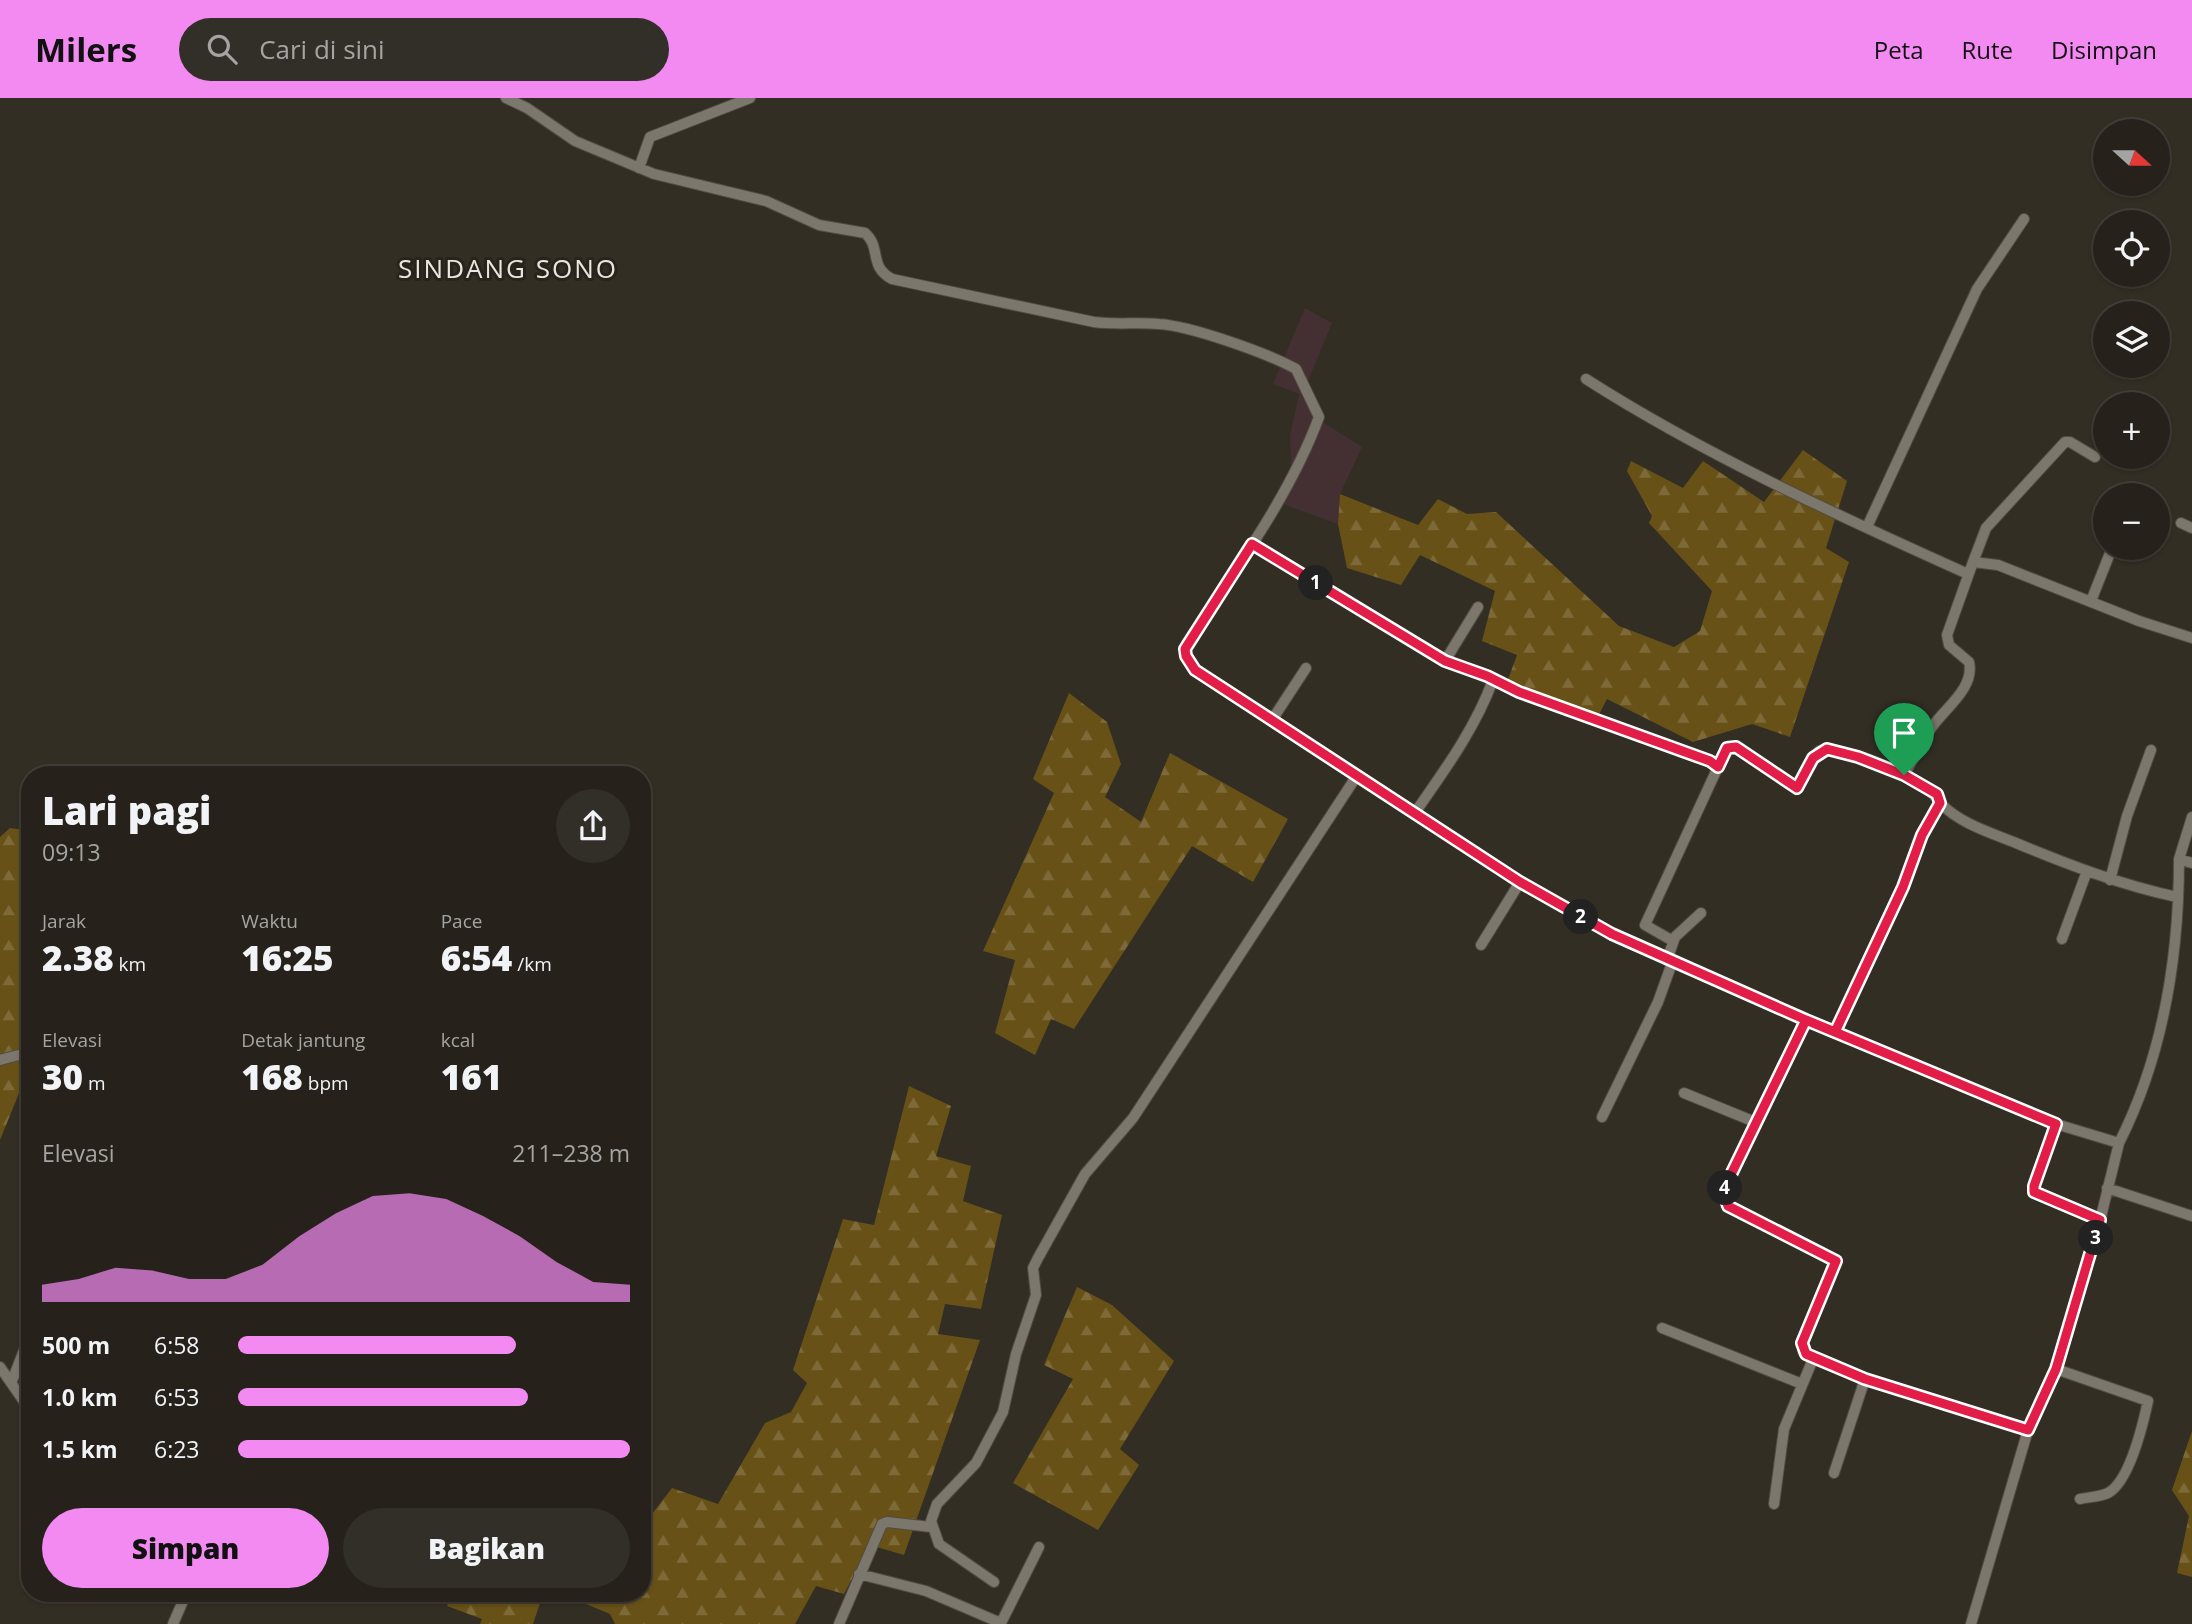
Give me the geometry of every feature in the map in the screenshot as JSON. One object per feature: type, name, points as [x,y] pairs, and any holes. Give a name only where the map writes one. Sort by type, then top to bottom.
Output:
[{"type":"street","points":[[506,98],[527,108],[575,141],[639,168],[766,201],[819,225],[865,233],[873,242],[878,268],[882,274],[900,282],[1094,323],[1117,326],[1158,324],[1183,328],[1293,367],[1301,375],[1319,417],[1303,454],[1252,544],[1187,643],[1186,656],[1195,670],[1520,882],[1612,934],[1806,1020],[2056,1124],[2119,1143]]},
{"type":"street","points":[[639,168],[650,137],[750,98]]},
{"type":"street","points":[[1867,527],[1977,289],[2024,219]]},
{"type":"street","points":[[1586,379],[1647,416],[1867,527],[1968,574]]},
{"type":"street","points":[[1904,775],[1933,725],[1962,692],[1969,674],[1967,659],[1947,641],[1949,624],[1986,528],[2065,442],[2070,442],[2093,456]]},
{"type":"street","points":[[2181,523],[2192,528]]},
{"type":"street","points":[[1252,544],[1445,661],[1519,692],[1710,761],[1718,767]]},
{"type":"street","points":[[2091,601],[2107,560]]},
{"type":"street","points":[[1973,562],[1998,565],[2139,621],[2192,638]]},
{"type":"street","points":[[1445,661],[1478,607]]},
{"type":"street","points":[[1272,720],[1306,668]]},
{"type":"street","points":[[1415,814],[1456,755],[1481,712],[1493,680]]},
{"type":"street","points":[[1673,941],[1645,925],[1727,748],[1736,747],[1797,788],[1813,758],[1827,749],[1858,757],[1904,775],[1937,794],[1940,803],[1963,821],[2110,880],[2177,898]]},
{"type":"street","points":[[2110,880],[2127,816],[2151,750]]},
{"type":"street","points":[[993,1582],[949,1553],[939,1544],[931,1527],[937,1504],[969,1474],[1003,1412],[1016,1354],[1036,1295],[1033,1268],[1049,1234],[1085,1174],[1133,1118],[1356,777]]},
{"type":"street","points":[[1835,1032],[1903,887],[1922,835],[1940,803]]},
{"type":"street","points":[[1971,1624],[2028,1430],[2056,1369],[2100,1220],[2119,1143],[2142,1086],[2161,1025],[2174,949],[2179,859],[2192,817]]},
{"type":"street","points":[[2179,859],[2192,863]]},
{"type":"street","points":[[2062,939],[2087,871]]},
{"type":"street","points":[[1481,945],[1520,882]]},
{"type":"street","points":[[1602,1117],[1658,1002],[1673,941],[1702,914]]},
{"type":"street","points":[[1806,1020],[1723,1191],[1728,1206],[1836,1261],[1802,1343],[1803,1351],[1813,1359],[1865,1379],[2028,1430]]},
{"type":"street","points":[[0,1060],[21,1054]]},
{"type":"street","points":[[1684,1093],[1755,1122]]},
{"type":"street","points":[[2056,1124],[2034,1192],[2100,1220]]},
{"type":"street","points":[[2107,1188],[2192,1216]]},
{"type":"street","points":[[1662,1328],[1802,1384]]},
{"type":"street","points":[[12,1381],[21,1358]]},
{"type":"street","points":[[1774,1504],[1784,1429],[1813,1359]]},
{"type":"street","points":[[0,1367],[21,1396]]},
{"type":"street","points":[[2056,1369],[2148,1401],[2134,1451],[2118,1483],[2106,1494],[2080,1499]]},
{"type":"street","points":[[1833,1473],[1865,1379]]},
{"type":"street","points":[[839,1624],[876,1533],[884,1523],[931,1527]]},
{"type":"street","points":[[859,1574],[926,1591],[1001,1623],[1039,1547]]},
{"type":"street","points":[[173,1624],[183,1602]]},
{"type":"shaded area","points":[[1305,308],[1332,323],[1308,381],[1324,423],[1362,447],[1340,494],[1338,524],[1277,502],[1291,468],[1290,436],[1299,394],[1273,384]]},
{"type":"green space","points":[[1803,450],[1847,481],[1826,548],[1849,562],[1790,737],[1752,724],[1693,742],[1607,699],[1593,726],[1532,694],[1506,685],[1517,655],[1482,641],[1495,591],[1420,555],[1401,585],[1347,568],[1338,524],[1340,494],[1418,525],[1438,499],[1467,514],[1496,512],[1619,626],[1674,647],[1700,631],[1712,591],[1649,523],[1652,516],[1627,471],[1631,461],[1683,488],[1703,461],[1764,502]]},
{"type":"green space","points":[[1069,693],[1107,722],[1121,764],[1105,797],[1141,822],[1170,753],[1288,819],[1253,882],[1192,846],[1074,1029],[1051,1019],[1035,1055],[995,1033],[1015,960],[983,951],[1054,793],[1033,779]]},
{"type":"green space","points":[[10,828],[21,830],[21,1088],[0,1140],[0,837]]},
{"type":"green space","points":[[909,1086],[951,1106],[936,1156],[971,1166],[963,1201],[1002,1215],[981,1309],[945,1304],[938,1334],[980,1340],[904,1555],[870,1545],[844,1594],[816,1586],[795,1624],[615,1624],[610,1614],[581,1602],[651,1602],[651,1514],[672,1488],[718,1504],[765,1423],[791,1412],[807,1383],[793,1370],[843,1219],[874,1225]]},
{"type":"green space","points":[[1077,1287],[1112,1305],[1174,1361],[1120,1449],[1139,1465],[1098,1530],[1013,1483],[1073,1379],[1044,1365]]},
{"type":"green space","points":[[2192,1431],[2192,1577],[2177,1573],[2189,1516],[2172,1490]]},
{"type":"green space","points":[[449,1602],[540,1602],[533,1624],[480,1624],[482,1619],[447,1606]]},
{"type":"district","name":"SINDANG SONO","points":[[508,269]]},
{"type":"route","points":[[1904,775],[1858,757],[1827,749],[1819,751],[1813,758],[1797,788],[1736,747],[1727,748],[1718,767],[1710,761],[1519,692],[1487,676],[1445,661],[1252,544],[1185,649],[1189,663],[1195,670],[1520,882],[1612,934],[1672,963],[1777,1005],[1806,1020],[2056,1124],[2034,1192],[2040,1197],[2100,1220],[2056,1369],[2028,1430],[1865,1379],[1806,1354],[1802,1343],[1836,1261],[1728,1206],[1724,1200],[1723,1191],[1806,1020],[1835,1032],[1853,999],[1880,931],[1903,887],[1922,835],[1940,803],[1933,790],[1904,775]]}]
